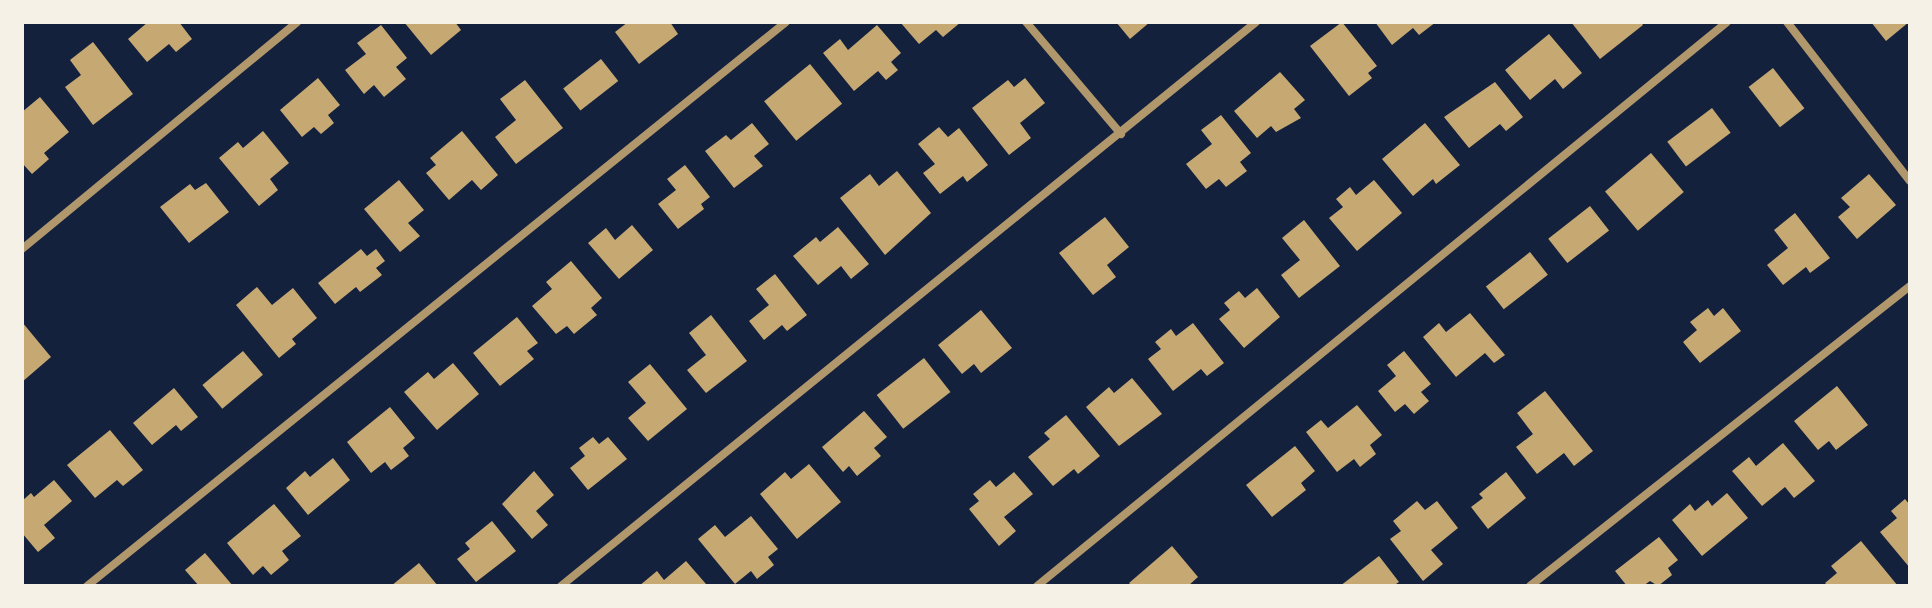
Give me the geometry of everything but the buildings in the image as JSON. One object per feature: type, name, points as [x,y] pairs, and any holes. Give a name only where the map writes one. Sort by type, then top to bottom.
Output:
[{"type":"street","points":[[22,249],[297,22]]},
{"type":"street","points":[[87,586],[786,22]]},
{"type":"street","points":[[1026,22],[1121,134]]},
{"type":"street","points":[[561,586],[1256,22]]},
{"type":"street","points":[[1037,586],[1727,22]]},
{"type":"street","points":[[1787,22],[1910,181]]},
{"type":"street","points":[[1530,586],[1910,286]]}]
